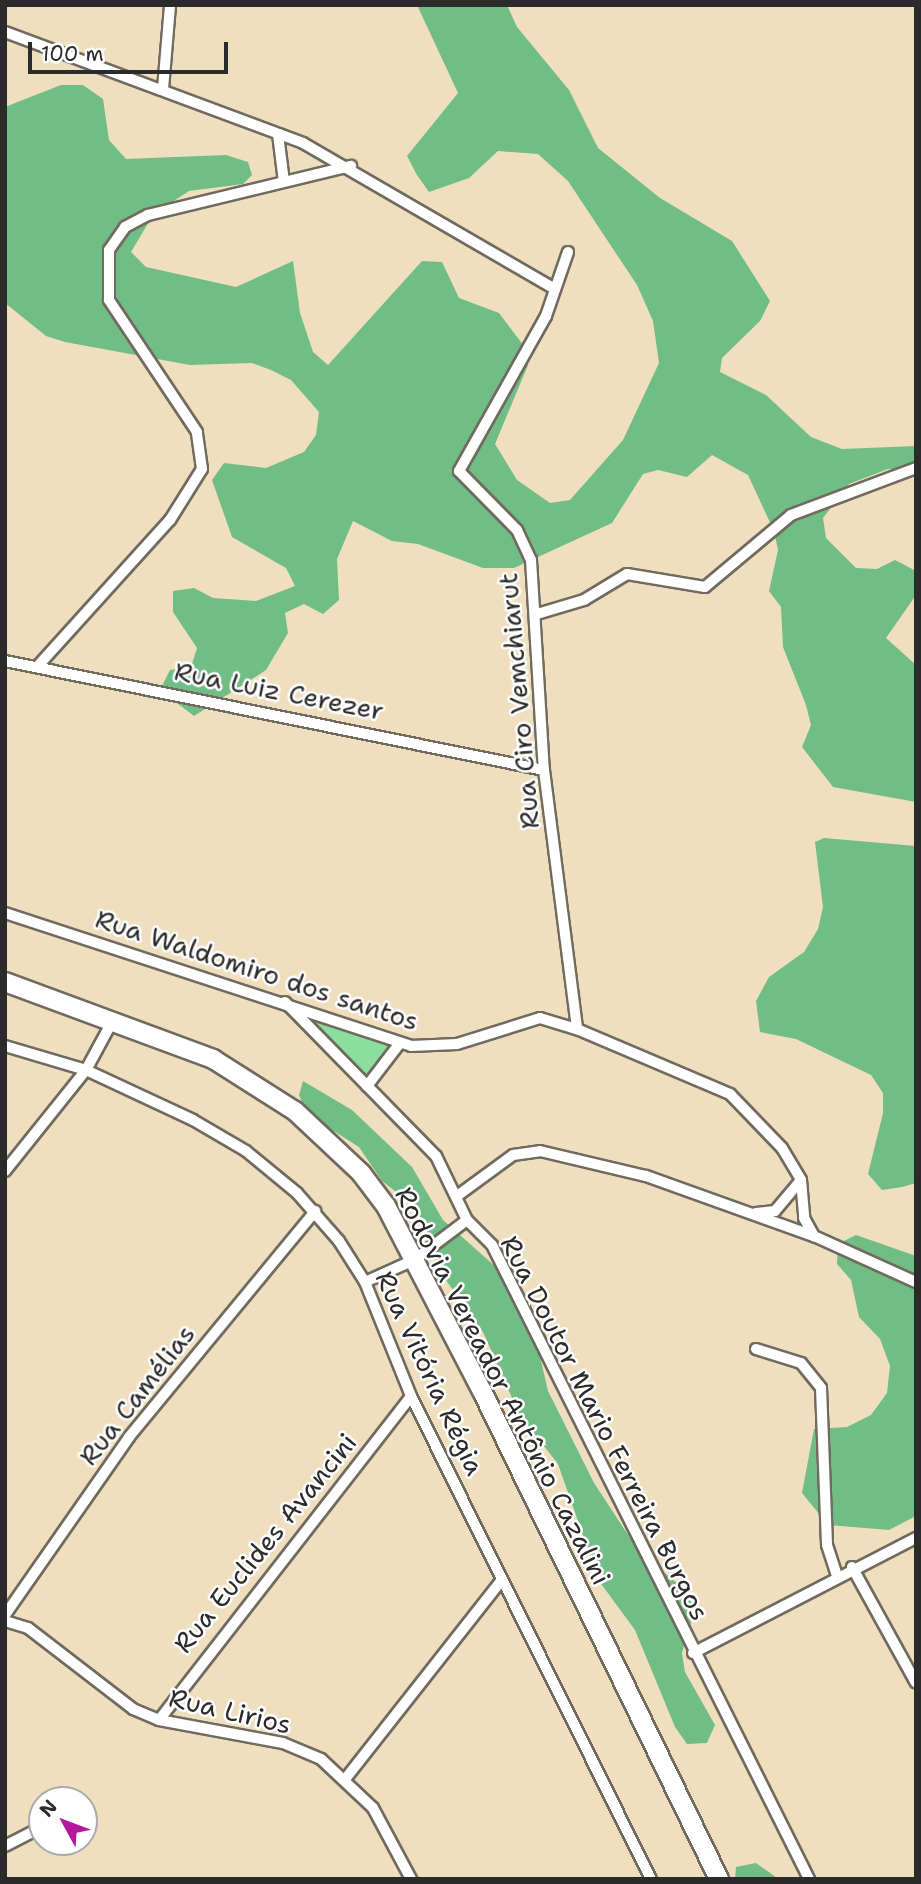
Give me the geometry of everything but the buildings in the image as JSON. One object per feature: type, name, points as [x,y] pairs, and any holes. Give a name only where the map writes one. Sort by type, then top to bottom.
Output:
[{"type":"main road","name":"Rodovia Vereador Antônio Cazalini","points":[[5,982],[213,1059],[295,1111],[361,1173],[414,1260],[719,1879]]},
{"type":"street","points":[[163,89],[170,5]]},
{"type":"street","points":[[5,32],[163,89],[351,166],[555,289]]},
{"type":"street","points":[[278,134],[284,182]]},
{"type":"street","points":[[37,667],[170,520],[202,468],[197,432],[109,300],[109,250],[125,227],[148,215],[351,166]]},
{"type":"street","name":"Rua Ciro Vemchiarut","points":[[568,252],[555,289],[459,471],[517,530],[531,560],[537,614],[544,770],[577,1029]]},
{"type":"street","points":[[537,614],[584,600],[627,574],[705,587],[791,516],[916,468]]},
{"type":"street","name":"Rua Luiz Cerezer","points":[[5,661],[544,770]]},
{"type":"street","name":"Rua Waldomiro dos santos","points":[[5,913],[285,1002],[400,1042],[457,1044],[540,1018],[577,1029],[730,1094],[782,1148],[801,1180]]},
{"type":"street","name":"Rua Doutor Mario Ferreira Burgos","points":[[285,1002],[436,1156],[467,1220],[492,1245],[693,1653],[809,1879]]},
{"type":"street","points":[[5,1171],[86,1070],[113,1020]]},
{"type":"street","points":[[367,1086],[400,1042]]},
{"type":"street","name":"Rua Vitória Régia","points":[[5,1046],[86,1070],[246,1151],[315,1211],[365,1282],[411,1396],[651,1879]]},
{"type":"street","points":[[457,1196],[513,1155],[540,1151],[646,1176],[814,1236],[916,1282]]},
{"type":"street","points":[[749,1213],[775,1212],[801,1180]]},
{"type":"street","points":[[801,1180],[804,1218],[814,1236]]},
{"type":"street","name":"Rua Camélias","points":[[5,1615],[129,1437],[315,1211]]},
{"type":"street","points":[[365,1282],[414,1260],[467,1220]]},
{"type":"street","points":[[756,1349],[801,1363],[821,1388],[827,1545],[837,1575]]},
{"type":"street","name":"Rua Euclides Avancini","points":[[159,1720],[411,1396]]},
{"type":"street","points":[[693,1653],[852,1567],[916,1538]]},
{"type":"street","points":[[852,1567],[916,1683]]},
{"type":"street","points":[[346,1778],[502,1580]]},
{"type":"street","name":"Rua Lirios","points":[[5,1621],[28,1628],[133,1709],[159,1720],[283,1743],[346,1778],[385,1826],[411,1879]]},
{"type":"street","points":[[5,1846],[28,1834]]},
{"type":"green space","points":[[417,5],[507,5],[517,27],[569,90],[598,148],[660,198],[732,241],[770,301],[760,321],[722,358],[720,372],[766,395],[811,437],[842,449],[916,446],[916,470],[888,469],[849,484],[823,518],[826,538],[856,568],[877,569],[895,560],[916,571],[916,595],[886,638],[916,665],[916,802],[833,787],[802,747],[811,725],[783,647],[781,607],[769,591],[778,550],[774,531],[748,475],[712,455],[687,477],[658,470],[643,474],[612,523],[514,568],[483,568],[418,544],[392,541],[353,521],[337,559],[339,600],[323,614],[304,604],[285,613],[288,633],[266,670],[194,716],[160,690],[170,670],[191,667],[197,648],[173,612],[173,591],[194,588],[213,598],[256,601],[295,586],[286,568],[232,537],[212,480],[224,463],[266,468],[304,452],[316,435],[319,412],[291,380],[252,363],[190,365],[65,342],[46,336],[5,303],[5,107],[61,85],[83,85],[103,99],[109,140],[126,159],[226,155],[248,162],[252,175],[243,184],[189,191],[153,215],[131,252],[146,267],[236,287],[293,261],[300,313],[313,352],[328,365],[422,261],[442,262],[459,298],[499,313],[524,346],[528,365],[495,444],[517,480],[550,503],[570,500],[623,440],[659,363],[653,321],[637,285],[568,181],[538,154],[498,151],[469,178],[429,192],[417,175],[407,156],[458,93]]},
{"type":"green space","points":[[824,838],[916,846],[916,1183],[902,1187],[882,1190],[868,1174],[883,1113],[883,1093],[871,1075],[796,1039],[760,1032],[756,1001],[769,977],[804,952],[818,929],[823,907],[815,842]]},
{"type":"green space","points":[[300,1011],[393,1044],[367,1080]]},
{"type":"green space","points":[[303,1081],[352,1110],[412,1167],[443,1220],[506,1276],[534,1331],[548,1391],[594,1483],[640,1553],[688,1592],[694,1612],[682,1653],[685,1672],[715,1725],[707,1743],[687,1744],[675,1727],[635,1630],[599,1581],[558,1464],[519,1414],[484,1334],[436,1266],[417,1208],[382,1181],[359,1147],[307,1114],[299,1095]]},
{"type":"green space","points":[[856,1235],[916,1256],[916,1516],[889,1530],[828,1525],[802,1493],[814,1429],[847,1427],[871,1415],[887,1393],[890,1366],[880,1339],[859,1317],[851,1280],[837,1264],[838,1244]]},
{"type":"green space","points":[[756,1863],[778,1879],[735,1879],[736,1867]]}]
